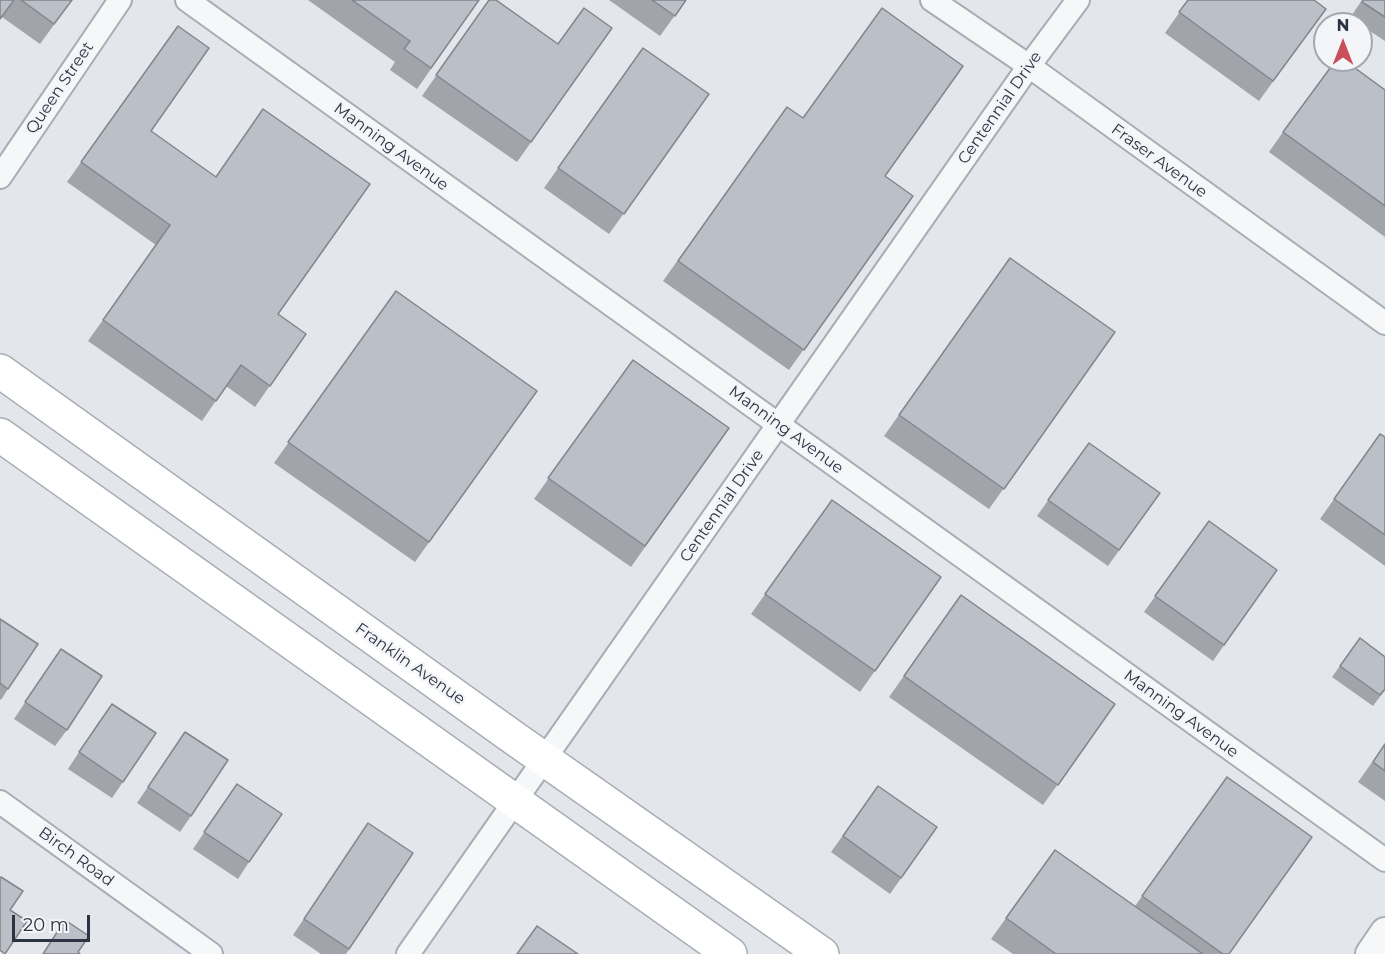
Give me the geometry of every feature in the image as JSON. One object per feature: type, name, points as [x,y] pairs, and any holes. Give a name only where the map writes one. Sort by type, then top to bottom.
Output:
[{"type":"main road","name":"Franklin Avenue","points":[[0,371],[545,760],[822,954]]},
{"type":"main road","points":[[0,435],[730,954]]},
{"type":"street","name":"Queen Street","points":[[0,177],[120,0]]},
{"type":"street","name":"Manning Avenue","points":[[187,0],[1385,860]]},
{"type":"street","name":"Fraser Avenue","points":[[932,0],[1029,66],[1385,323]]},
{"type":"street","name":"Centennial Drive","points":[[408,954],[1029,66],[1078,0]]},
{"type":"street","name":"Birch Road","points":[[0,802],[212,954]]},
{"type":"street","points":[[1370,954],[1385,932]]},
{"type":"building","points":[[0,0],[14,0],[0,19]]},
{"type":"building","points":[[21,0],[72,0],[54,24]]},
{"type":"building","points":[[352,0],[479,0],[431,68],[404,49],[410,41]]},
{"type":"building","points":[[489,0],[496,0],[558,44],[584,8],[612,28],[531,142],[436,75]]},
{"type":"building","points":[[652,0],[686,0],[675,16]]},
{"type":"building","points":[[1188,0],[1314,0],[1326,9],[1324,12],[1313,12],[1313,27],[1273,81],[1179,12]]},
{"type":"building","points":[[1363,0],[1385,0],[1385,17],[1362,2]]},
{"type":"building","points":[[882,8],[963,66],[885,176],[913,196],[804,350],[678,261],[787,107],[803,118]]},
{"type":"building","points":[[178,26],[209,48],[151,131],[216,177],[263,109],[370,184],[278,314],[306,334],[270,386],[241,365],[216,401],[103,320],[170,225],[81,162]]},
{"type":"building","points":[[643,48],[709,94],[624,214],[558,168]]},
{"type":"building","points":[[1327,72],[1360,72],[1385,90],[1385,206],[1283,132]]},
{"type":"building","points":[[1010,258],[1115,332],[1004,489],[899,415]]},
{"type":"building","points":[[396,291],[537,391],[429,542],[288,442]]},
{"type":"building","points":[[633,360],[729,428],[645,546],[548,478]]},
{"type":"building","points":[[1380,434],[1385,437],[1385,535],[1334,499]]},
{"type":"building","points":[[1089,443],[1160,493],[1119,550],[1048,500]]},
{"type":"building","points":[[832,500],[941,577],[875,671],[765,594]]},
{"type":"building","points":[[1209,521],[1277,570],[1224,645],[1155,596]]},
{"type":"building","points":[[961,595],[1115,704],[1058,785],[904,676]]},
{"type":"building","points":[[0,619],[38,644],[8,689],[0,683]]},
{"type":"building","points":[[1360,638],[1385,657],[1385,689],[1380,695],[1340,666]]},
{"type":"building","points":[[61,649],[102,676],[67,730],[25,702]]},
{"type":"building","points":[[112,704],[156,733],[123,782],[79,752]]},
{"type":"building","points":[[185,732],[228,760],[191,816],[148,787]]},
{"type":"building","points":[[1385,744],[1385,771],[1373,762]]},
{"type":"building","points":[[1227,777],[1312,837],[1229,954],[1223,954],[1142,896]]},
{"type":"building","points":[[237,784],[282,814],[249,862],[204,832]]},
{"type":"building","points":[[878,786],[937,827],[901,878],[843,836]]},
{"type":"building","points":[[368,823],[413,853],[349,949],[304,919]]},
{"type":"building","points":[[1055,850],[1203,954],[1056,954],[1006,918]]},
{"type":"building","points":[[1,877],[23,891],[10,910],[27,921],[5,954],[0,950]]},
{"type":"building","points":[[65,920],[89,936],[78,952],[80,954],[43,954]]},
{"type":"building","points":[[537,926],[578,954],[517,954]]}]
